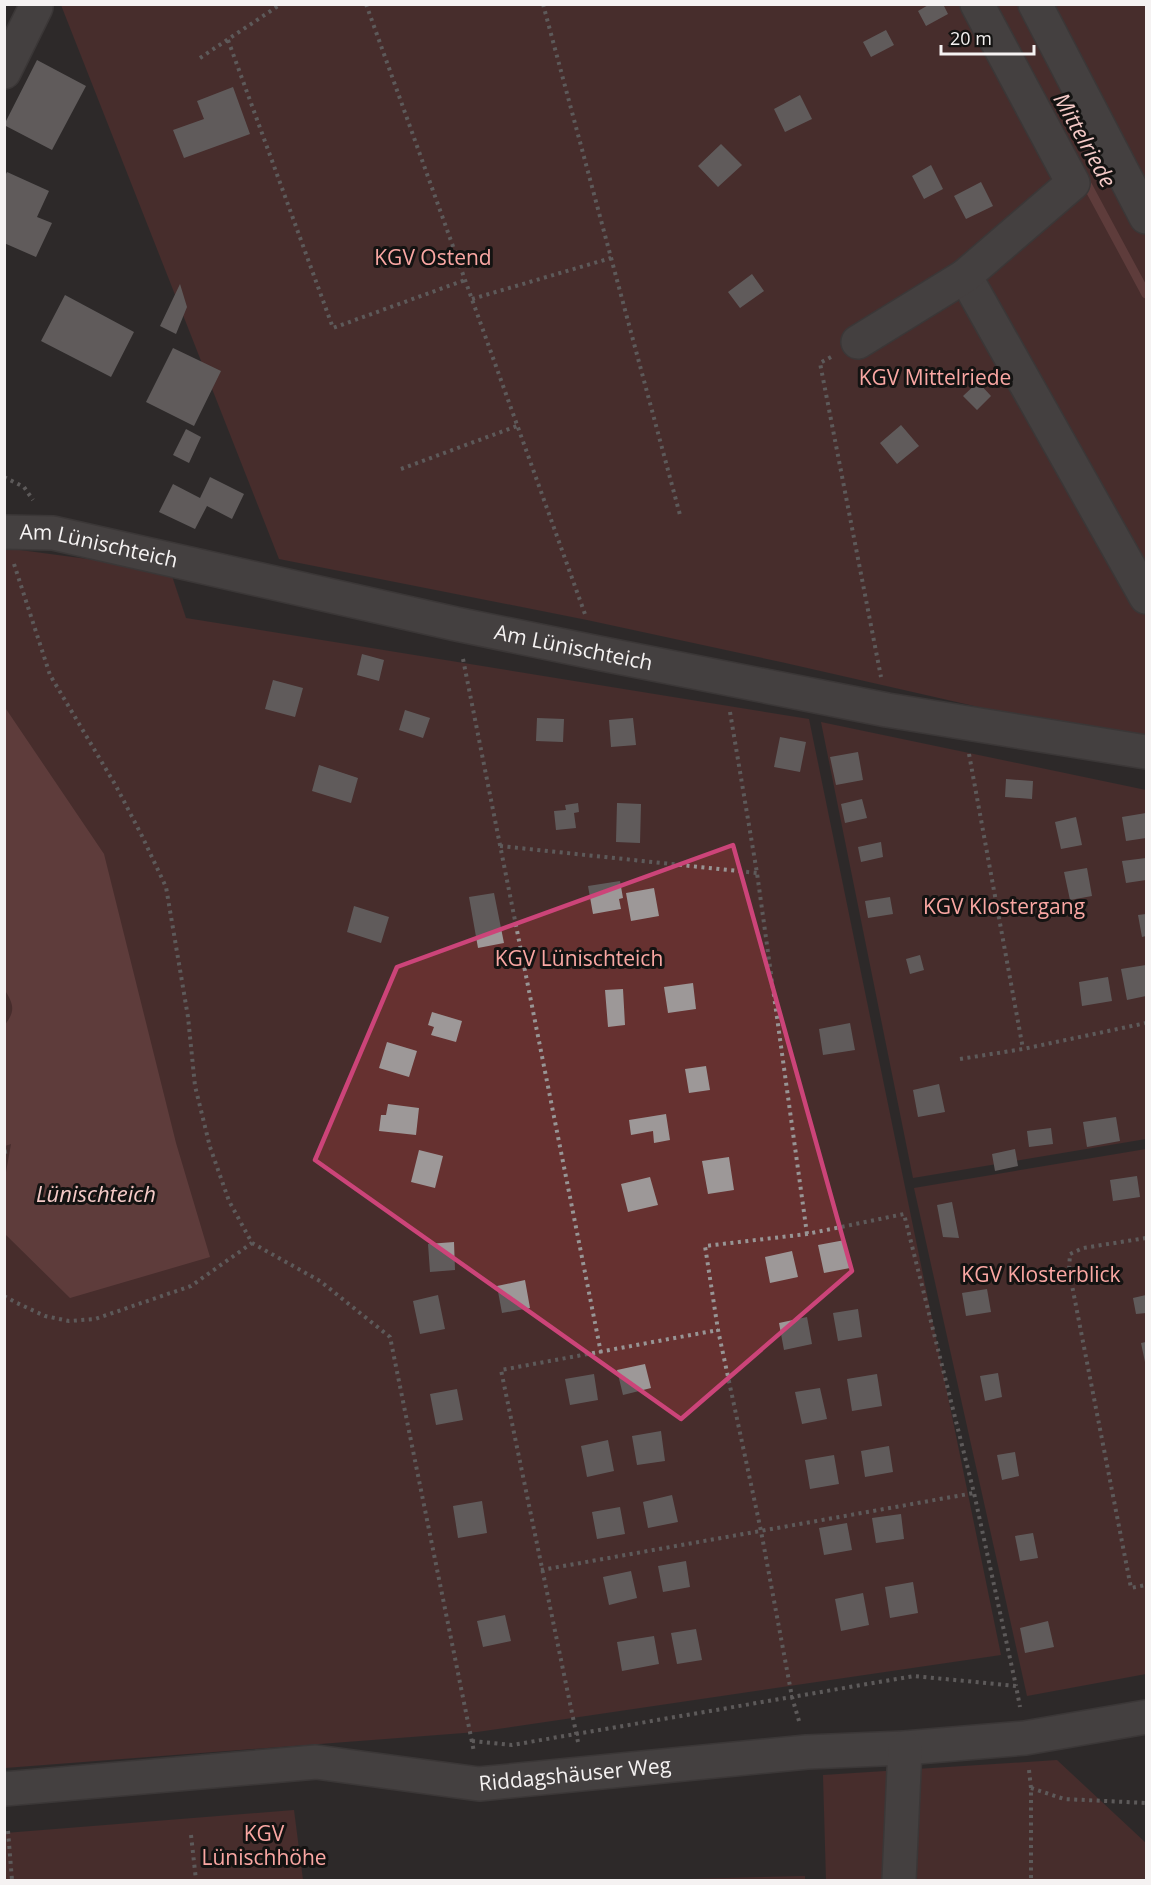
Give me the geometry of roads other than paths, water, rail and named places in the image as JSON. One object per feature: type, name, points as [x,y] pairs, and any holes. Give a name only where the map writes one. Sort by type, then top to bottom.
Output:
[{"type":"street","points":[[4,72],[36,4]]},
{"type":"street","points":[[858,342],[965,276],[1073,183],[977,4]]},
{"type":"street","points":[[1035,4],[1146,217]]},
{"type":"street","points":[[965,276],[1146,597]]},
{"type":"street","name":"Am Lünischteich","points":[[8,544],[53,532],[456,624],[598,653],[887,710],[1146,752]]},
{"type":"street","name":"Riddagshäuser Weg","points":[[4,1789],[316,1762],[480,1784],[584,1772],[807,1752],[905,1748],[1025,1738],[1146,1717]]},
{"type":"street","points":[[899,1881],[905,1748]]},
{"type":"water","name":"Lünischteich","points":[[4,706],[104,854],[176,1143],[210,1257],[70,1298],[5,1234],[5,1178],[11,1144],[5,1146],[4,1026],[12,1008],[4,989]]},
{"type":"waterway","name":"Mittelriede","points":[[1083,177],[1146,294]]},
{"type":"park label","name":"KGV Ostend","points":[[433,258]]},
{"type":"park label","name":"KGV Mittelriede","points":[[935,378]]},
{"type":"park label","name":"KGV Klostergang","points":[[1004,907]]},
{"type":"park label","name":"KGV Lünischteich","points":[[579,959]]},
{"type":"park label","name":"KGV Klosterblick","points":[[1041,1275]]},
{"type":"park label","name":"KGV Lünischhöhe","points":[[264,1846]]}]
